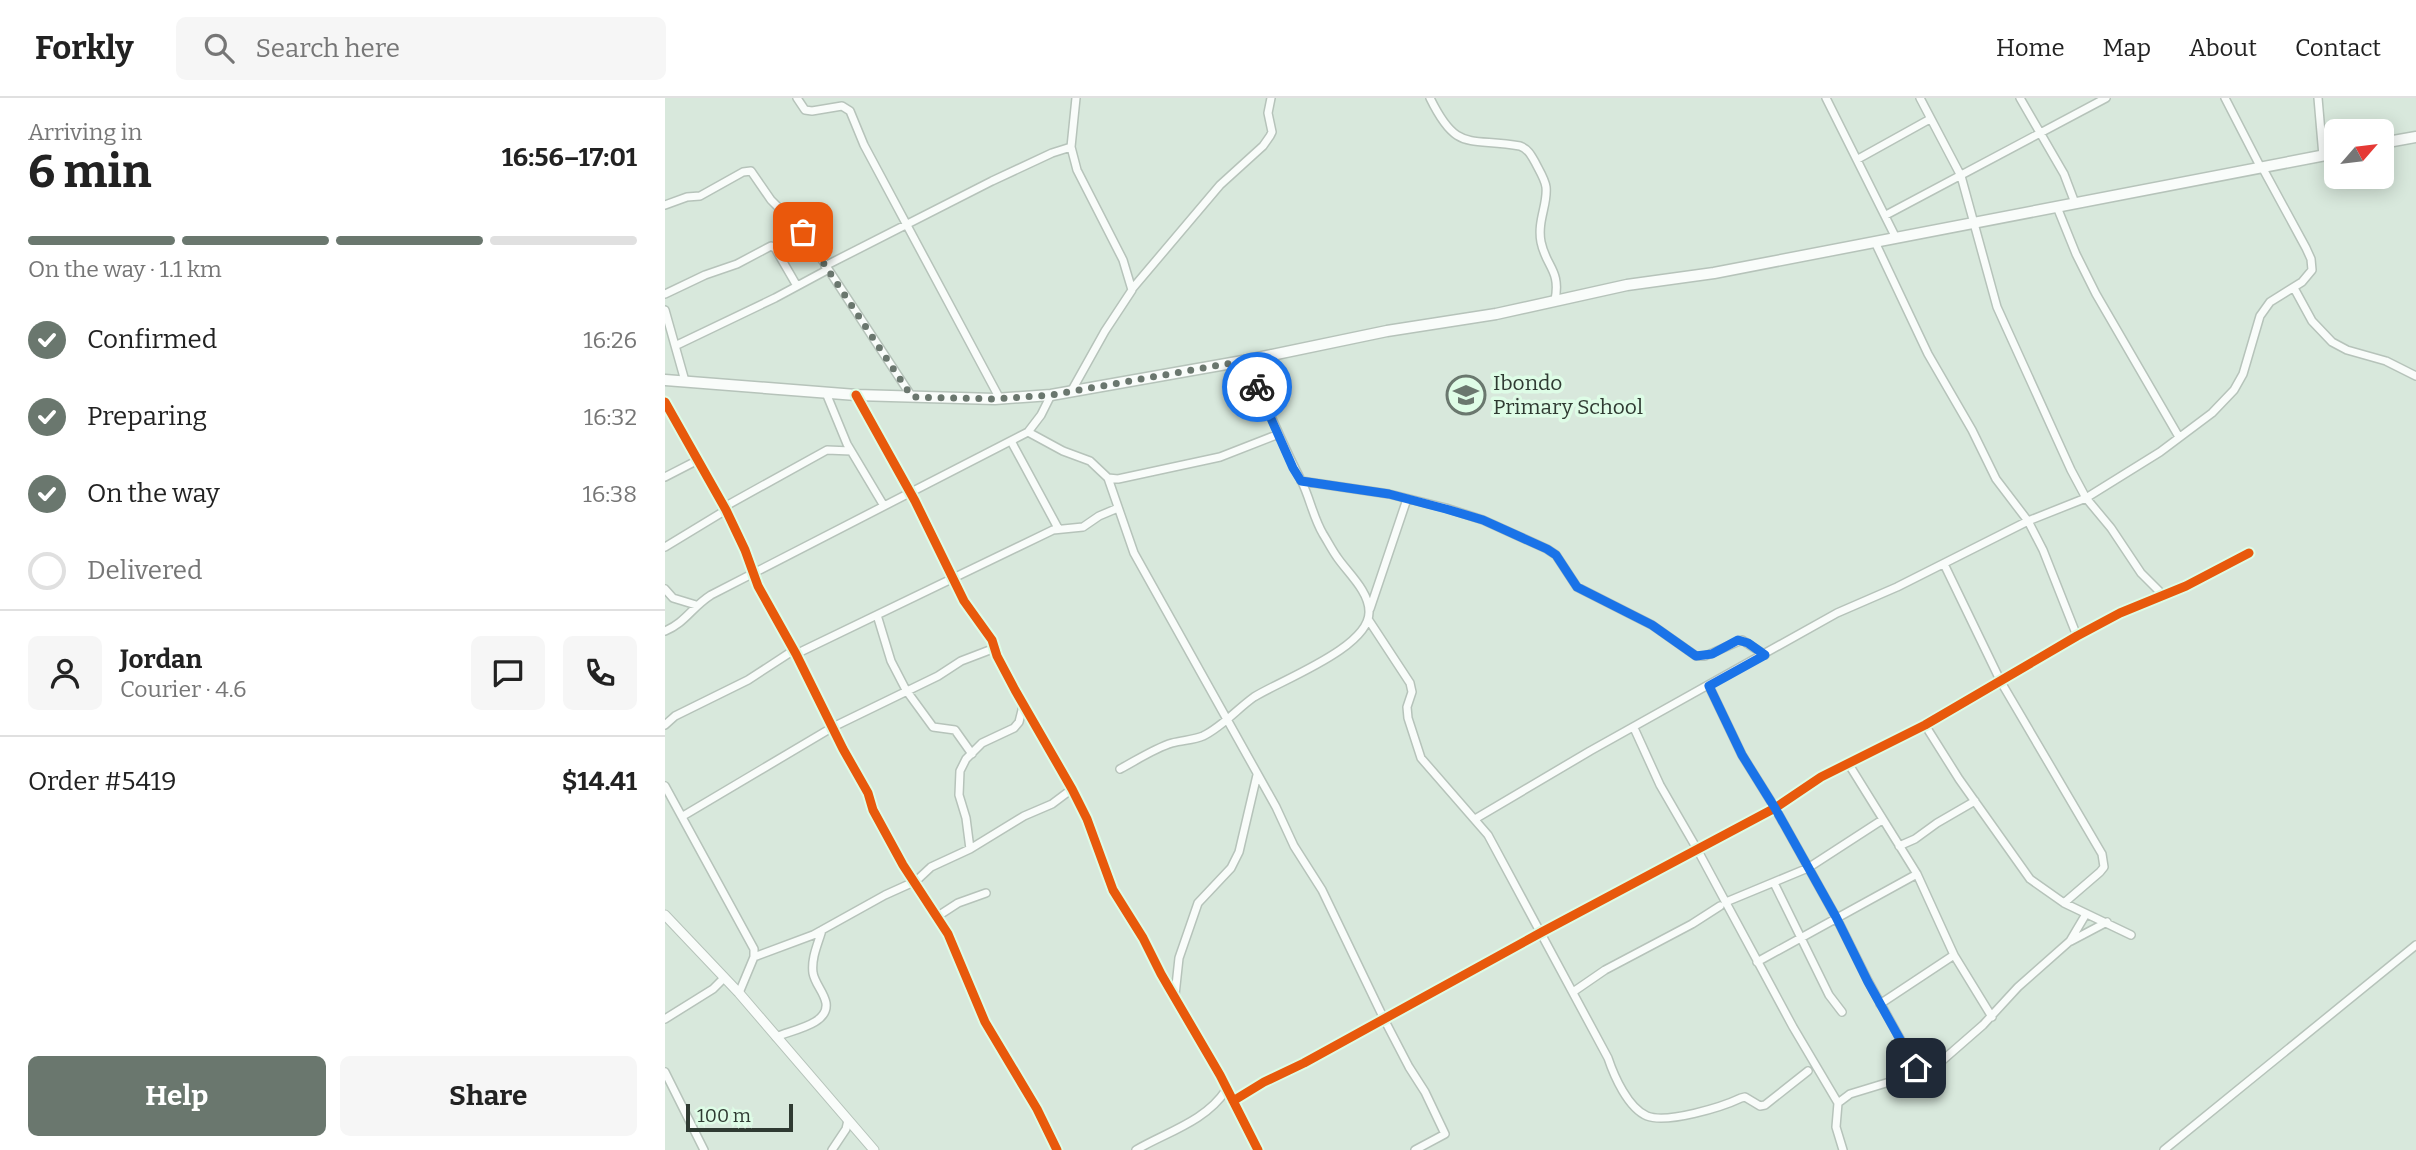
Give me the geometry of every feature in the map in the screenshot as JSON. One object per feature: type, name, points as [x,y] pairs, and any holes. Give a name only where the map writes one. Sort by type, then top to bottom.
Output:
[{"type":"main road","points":[[2394,142],[2416,137]]},
{"type":"main road","points":[[665,380],[856,396],[1000,399],[1051,395],[1243,361],[1387,331],[1496,314],[1627,285],[1714,273],[2323,156]]},
{"type":"street","points":[[797,98],[805,110],[842,106],[850,111],[859,136],[1000,399]]},
{"type":"street","points":[[1076,98],[1071,147],[1085,189],[1123,260],[1132,290]]},
{"type":"street","points":[[1072,390],[1132,290],[1220,185],[1263,146],[1270,136],[1272,132],[1268,113],[1271,98]]},
{"type":"street","points":[[1430,98],[1444,123],[1461,139],[1509,144],[1528,150],[1545,184],[1540,232],[1543,248],[1555,274],[1555,300]]},
{"type":"street","points":[[1826,98],[1896,238]]},
{"type":"street","points":[[1920,98],[1961,176],[1997,307],[2014,348],[2086,498],[2111,528],[2141,573],[2164,596]]},
{"type":"street","points":[[2020,98],[2064,174],[2075,203]]},
{"type":"street","points":[[1886,215],[2041,135],[2106,98]]},
{"type":"street","points":[[1475,819],[1590,751],[1837,614],[2028,521],[2086,498],[2143,463],[2212,413],[2234,390],[2243,374],[2260,316],[2270,302],[2294,288],[2307,278],[2312,270],[2311,259],[2225,98]]},
{"type":"street","points":[[2318,98],[2323,156]]},
{"type":"street","points":[[1858,159],[1930,119]]},
{"type":"street","points":[[677,345],[797,286],[865,244],[992,181],[1071,147]]},
{"type":"street","points":[[665,205],[687,197],[700,196],[743,172],[751,171],[771,200],[803,232],[912,397]]},
{"type":"street","points":[[2057,206],[2096,294],[2179,438]]},
{"type":"street","points":[[1875,242],[1928,354],[1972,430],[1996,479],[2028,521],[2047,560],[2077,636]]},
{"type":"street","points":[[665,294],[773,246],[797,286]]},
{"type":"street","points":[[2294,288],[2312,320],[2332,342],[2347,351],[2386,361],[2416,376]]},
{"type":"street","points":[[665,310],[685,381]]},
{"type":"street","points":[[1243,361],[1301,481],[1316,522],[1338,559],[1356,580],[1370,610]]},
{"type":"street","points":[[826,393],[851,452],[884,506]]},
{"type":"street","points":[[665,631],[680,624],[696,605],[1028,432],[1051,395]]},
{"type":"street","points":[[856,396],[910,492],[964,601],[995,648],[1023,705],[1072,789],[1087,819],[1113,890],[1143,937],[1220,1074],[1258,1150]]},
{"type":"street","points":[[665,402],[725,509],[771,612],[795,652],[868,793],[873,810],[893,847],[938,916],[957,953],[985,1022],[1037,1109],[1057,1150]]},
{"type":"street","points":[[1028,432],[1063,451],[1090,461],[1108,478],[1134,553],[1276,807],[1294,846],[1322,890],[1384,1019],[1445,1134],[1415,1150]]},
{"type":"street","points":[[1108,478],[1123,478],[1220,457],[1279,434]]},
{"type":"street","points":[[1011,441],[1058,528]]},
{"type":"street","points":[[665,547],[827,450],[851,452]]},
{"type":"street","points":[[665,477],[698,460]]},
{"type":"street","points":[[1301,481],[1379,492],[1483,520],[1547,549],[1556,555],[1577,587],[1652,625],[1696,656],[1712,654],[1738,640],[1748,643],[1765,655]]},
{"type":"street","points":[[1120,768],[1171,743],[1202,736],[1279,682],[1307,670],[1344,648],[1360,633],[1368,619],[1406,499]]},
{"type":"street","points":[[665,725],[675,716],[766,670],[795,652],[1058,528],[1083,527],[1118,508]]},
{"type":"street","points":[[1233,1101],[1775,808],[1821,777],[1925,725],[2077,636],[2249,553]]},
{"type":"street","points":[[1944,564],[2001,682],[2102,854],[2103,867],[2100,872],[2064,903]]},
{"type":"street","points":[[665,589],[673,598],[696,605]]},
{"type":"street","points":[[877,615],[891,661],[906,690],[929,723],[938,729],[955,730],[972,754]]},
{"type":"street","points":[[1368,619],[1410,682],[1412,692],[1407,707],[1408,719],[1421,758],[1488,835],[1542,932],[1611,1068],[1633,1104],[1647,1116],[1661,1118],[1716,1109],[1741,1097],[1760,1106],[1765,1105],[1808,1071]]},
{"type":"street","points":[[683,816],[833,727],[938,676],[961,661],[995,648]]},
{"type":"street","points":[[1709,686],[1742,755],[1836,917],[1919,1073]]},
{"type":"street","points":[[970,849],[966,818],[958,795],[960,771],[982,743],[1019,722],[1023,705]]},
{"type":"street","points":[[1925,725],[2031,879],[2064,903],[2131,935]]},
{"type":"street","points":[[1635,728],[1660,785],[1697,849],[1723,904],[1838,1103]]},
{"type":"street","points":[[1848,763],[1917,874],[1954,955],[1992,1017]]},
{"type":"street","points":[[1175,996],[1178,958],[1198,903],[1231,868],[1239,852],[1257,775]]},
{"type":"street","points":[[665,786],[752,943],[754,957],[739,993]]},
{"type":"street","points":[[754,957],[802,940],[885,894],[916,881],[931,867],[970,849],[1024,816],[1052,804],[1072,789]]},
{"type":"street","points":[[1899,846],[1916,839],[1975,801]]},
{"type":"street","points":[[1573,992],[1605,970],[1692,924],[1723,904],[1808,868],[1882,820]]},
{"type":"street","points":[[1757,962],[1917,874]]},
{"type":"street","points":[[1775,883],[1829,995],[1842,1012]]},
{"type":"street","points":[[938,916],[958,903],[986,893]]},
{"type":"street","points":[[2070,941],[2086,914]]},
{"type":"street","points":[[665,915],[739,993],[874,1150]]},
{"type":"street","points":[[1843,1150],[1836,1127],[1835,1112],[1838,1103],[1850,1094],[1935,1066],[1992,1017],[2018,987],[2070,941],[2107,922]]},
{"type":"street","points":[[776,1037],[806,1027],[819,1019],[825,1010],[825,1000],[813,974],[814,955],[822,930]]},
{"type":"street","points":[[2164,1150],[2416,945]]},
{"type":"street","points":[[1880,1004],[1954,955]]},
{"type":"street","points":[[665,1019],[698,1000],[724,978]]},
{"type":"street","points":[[665,1072],[704,1150]]},
{"type":"street","points":[[1136,1150],[1201,1116],[1220,1100],[1226,1090]]},
{"type":"street","points":[[832,1150],[846,1129],[848,1120]]},
{"type":"street","points":[[1156,1140],[1158,1150]]},
{"type":"cycle path","points":[[856,395],[915,501],[964,601],[992,640],[997,656],[1015,690],[1072,789],[1087,819],[1113,890],[1220,1075],[1258,1150]]},
{"type":"cycle path","points":[[665,402],[726,510],[758,586],[868,793],[873,810],[903,865],[948,934],[985,1022],[1037,1109],[1057,1150]]},
{"type":"cycle path","points":[[1233,1101],[1775,808],[1821,777],[1925,725],[2077,636],[2120,613],[2186,586],[2249,553]]},
{"type":"way so far","points":[[803,232],[912,397],[995,399],[1051,395],[1243,361],[1257,387]]},
{"type":"place","name":"Ibondo Primary School","points":[[1466,395]]},
{"type":"route","points":[[1257,387],[1301,481],[1389,494],[1483,520],[1547,549],[1556,555],[1577,587],[1652,625],[1696,656],[1712,654],[1738,640],[1748,643],[1765,655],[1709,686],[1735,735],[1742,755],[1836,917],[1868,982],[1916,1068]]}]
